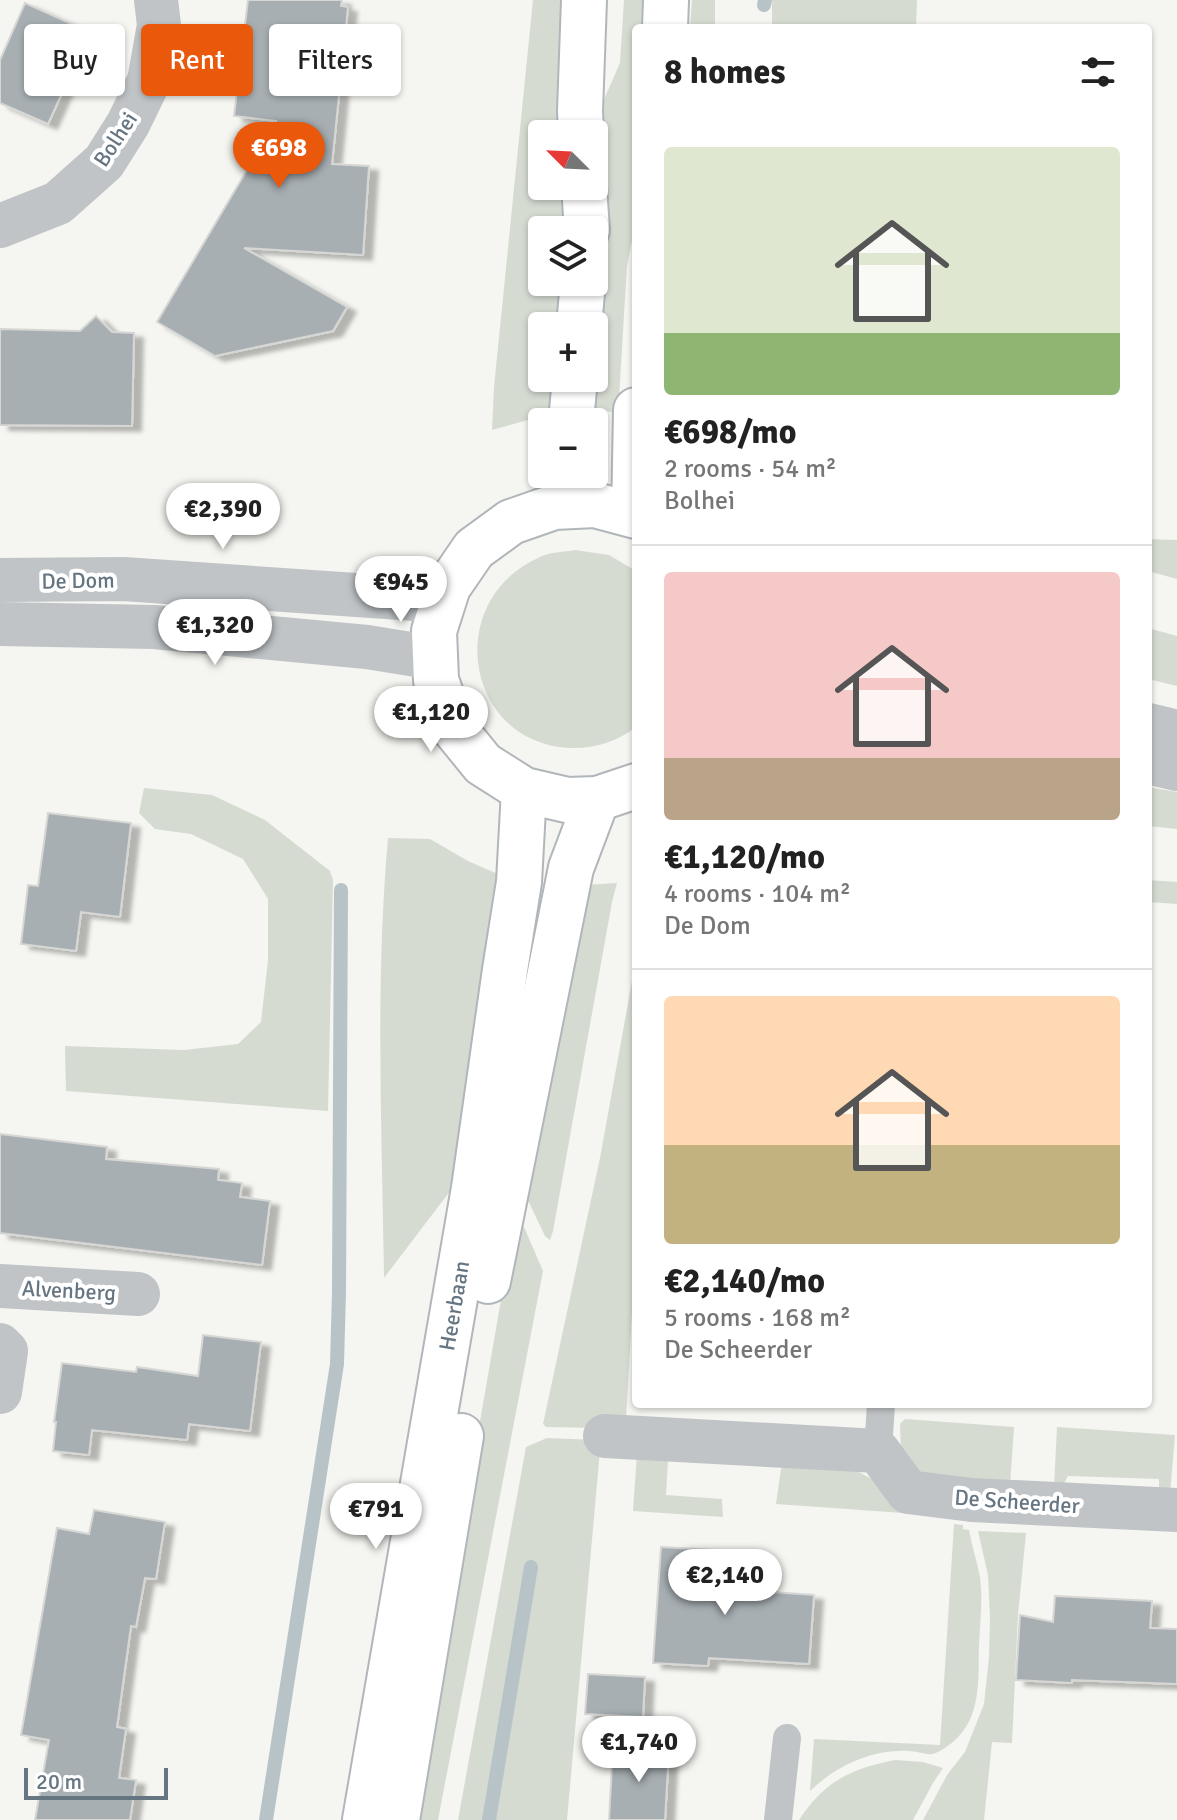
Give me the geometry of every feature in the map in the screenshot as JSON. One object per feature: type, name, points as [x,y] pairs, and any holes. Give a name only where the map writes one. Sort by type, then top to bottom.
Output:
[{"type":"main road","points":[[580,120],[584,0]]},
{"type":"main road","points":[[665,24],[666,0]]},
{"type":"main road","points":[[616,792],[567,800],[524,790],[483,764],[452,726],[436,680],[434,631],[448,587],[474,549],[558,490],[632,515]]},
{"type":"main road","name":"Heerbaan","points":[[365,1820],[474,1188],[519,882],[524,790]]},
{"type":"main road","name":"Heerbaan","points":[[397,1820],[480,1319],[571,868],[616,792]]},
{"type":"street","name":"Bolhei","points":[[0,226],[58,203],[104,162],[128,124],[149,81],[159,25],[156,0]]},
{"type":"street","name":"De Dom","points":[[0,580],[123,579],[444,601]]},
{"type":"street","name":"De Dom","points":[[0,624],[154,627],[367,647],[435,658]]},
{"type":"street","points":[[1152,726],[1177,732]]},
{"type":"street","points":[[1152,763],[1177,769]]},
{"type":"street","name":"Alvenberg","points":[[0,1286],[138,1294]]},
{"type":"street","points":[[0,1345],[6,1351],[0,1392]]},
{"type":"street","points":[[605,1436],[878,1451]]},
{"type":"street","name":"De Scheerder","points":[[878,1451],[908,1492],[972,1500],[1177,1510]]},
{"type":"lane","points":[[878,1451],[881,1408]]},
{"type":"lane","points":[[778,1820],[787,1738]]},
{"type":"shaded area","points":[[533,0],[568,0],[562,120],[528,120],[528,200],[564,200],[564,216],[528,216],[528,296],[562,296],[561,312],[528,312],[528,392],[555,392],[554,408],[528,408],[528,420],[492,430]]},
{"type":"shaded area","points":[[624,0],[646,0],[644,24],[632,24],[632,240],[627,266],[618,414],[608,411],[608,408],[595,408],[596,392],[608,392],[608,312],[599,312],[599,296],[608,296],[608,216],[602,216],[601,200],[608,200],[608,120],[598,120],[598,113],[620,63]]},
{"type":"shaded area","points":[[692,0],[715,0],[715,24],[690,24]]},
{"type":"shaded area","points":[[772,0],[917,0],[916,24],[772,24]]},
{"type":"shaded area","points":[[1152,539],[1177,540],[1177,579],[1152,572]]},
{"type":"shaded area","points":[[575,550],[609,555],[632,569],[632,730],[607,743],[591,747],[574,748],[537,741],[509,724],[489,699],[479,669],[478,637],[488,605],[508,578],[540,557]]},
{"type":"shaded area","points":[[1152,629],[1177,636],[1177,686],[1152,680]]},
{"type":"shaded area","points":[[144,788],[212,795],[265,820],[330,871],[333,880],[328,1111],[66,1091],[65,1046],[184,1050],[238,1044],[261,1022],[268,960],[268,899],[243,859],[191,834],[155,829],[139,813]]},
{"type":"shaded area","points":[[1152,788],[1177,792],[1177,829],[1152,826]]},
{"type":"shaded area","points":[[388,838],[430,839],[500,875],[460,1178],[384,1278],[380,1003]]},
{"type":"shaded area","points":[[1152,880],[1177,882],[1177,904],[1152,902]]},
{"type":"shaded area","points":[[617,883],[550,1240],[545,1236],[526,1196],[583,885]]},
{"type":"shaded area","points":[[632,981],[632,1312],[626,1420],[597,1428],[546,1427],[543,1424],[600,1158]]},
{"type":"shaded area","points":[[515,1219],[521,1221],[543,1271],[438,1820],[411,1820]]},
{"type":"shaded area","points":[[905,1419],[1014,1427],[1010,1486],[913,1473],[901,1454],[900,1424]]},
{"type":"shaded area","points":[[1057,1427],[1175,1435],[1170,1494],[1159,1488],[1159,1479],[1068,1476],[1062,1487],[1054,1487]]},
{"type":"shaded area","points":[[547,1438],[596,1440],[600,1450],[567,1820],[458,1820],[526,1447]]},
{"type":"shaded area","points":[[637,1453],[668,1460],[666,1495],[722,1499],[723,1517],[633,1511]]},
{"type":"shaded area","points":[[786,1461],[851,1468],[872,1479],[917,1514],[776,1504],[781,1469]]},
{"type":"shaded area","points":[[954,1524],[963,1525],[963,1529],[969,1530],[981,1585],[978,1684],[970,1721],[954,1741],[936,1753],[895,1751],[868,1756],[831,1774],[810,1791],[814,1739],[940,1745]]},
{"type":"shaded area","points":[[978,1531],[1026,1533],[1018,1615],[1012,1743],[992,1742],[984,1820],[923,1820],[947,1775],[965,1752],[984,1704],[990,1617],[988,1575]]},
{"type":"shaded area","points":[[895,1760],[923,1762],[943,1768],[913,1820],[799,1820],[819,1795],[840,1779]]},
{"type":"building","points":[[248,0],[342,0],[341,6],[348,7],[346,24],[269,24],[269,96],[339,96],[332,164],[369,166],[363,255],[244,248],[347,307],[333,331],[215,356],[157,322],[276,121],[234,116],[236,96],[253,96],[253,24],[245,24]]},
{"type":"building","points":[[25,3],[72,24],[24,24],[24,96],[61,96],[48,124],[0,103],[0,60]]},
{"type":"building","points":[[96,316],[112,332],[134,333],[132,426],[0,425],[0,329],[80,331]]},
{"type":"building","points":[[48,813],[131,823],[120,917],[81,912],[76,951],[21,944],[28,885],[38,886]]},
{"type":"building","points":[[0,1134],[107,1147],[106,1159],[219,1169],[218,1180],[242,1183],[240,1197],[270,1201],[262,1265],[0,1233]]},
{"type":"building","points":[[203,1335],[261,1342],[250,1431],[189,1424],[187,1440],[92,1430],[89,1455],[53,1451],[62,1363],[136,1372],[137,1367],[198,1376]]},
{"type":"building","points":[[94,1510],[165,1522],[156,1579],[145,1578],[136,1627],[131,1626],[117,1727],[126,1729],[119,1778],[136,1780],[130,1820],[35,1820],[49,1740],[21,1735],[57,1528],[89,1534]]},
{"type":"building","points":[[661,1547],[715,1550],[713,1588],[814,1595],[809,1664],[709,1658],[708,1666],[653,1663]]},
{"type":"building","points":[[1055,1596],[1152,1601],[1150,1628],[1177,1629],[1177,1684],[1016,1680],[1020,1615],[1053,1622]]},
{"type":"building","points":[[588,1674],[645,1677],[643,1717],[585,1714]]},
{"type":"building","points":[[613,1747],[669,1750],[665,1820],[609,1820]]},
{"type":"waterway","points":[[764,5],[765,0]]},
{"type":"waterway","points":[[266,1820],[337,1364],[341,890]]},
{"type":"waterway","points":[[489,1820],[531,1567]]}]
